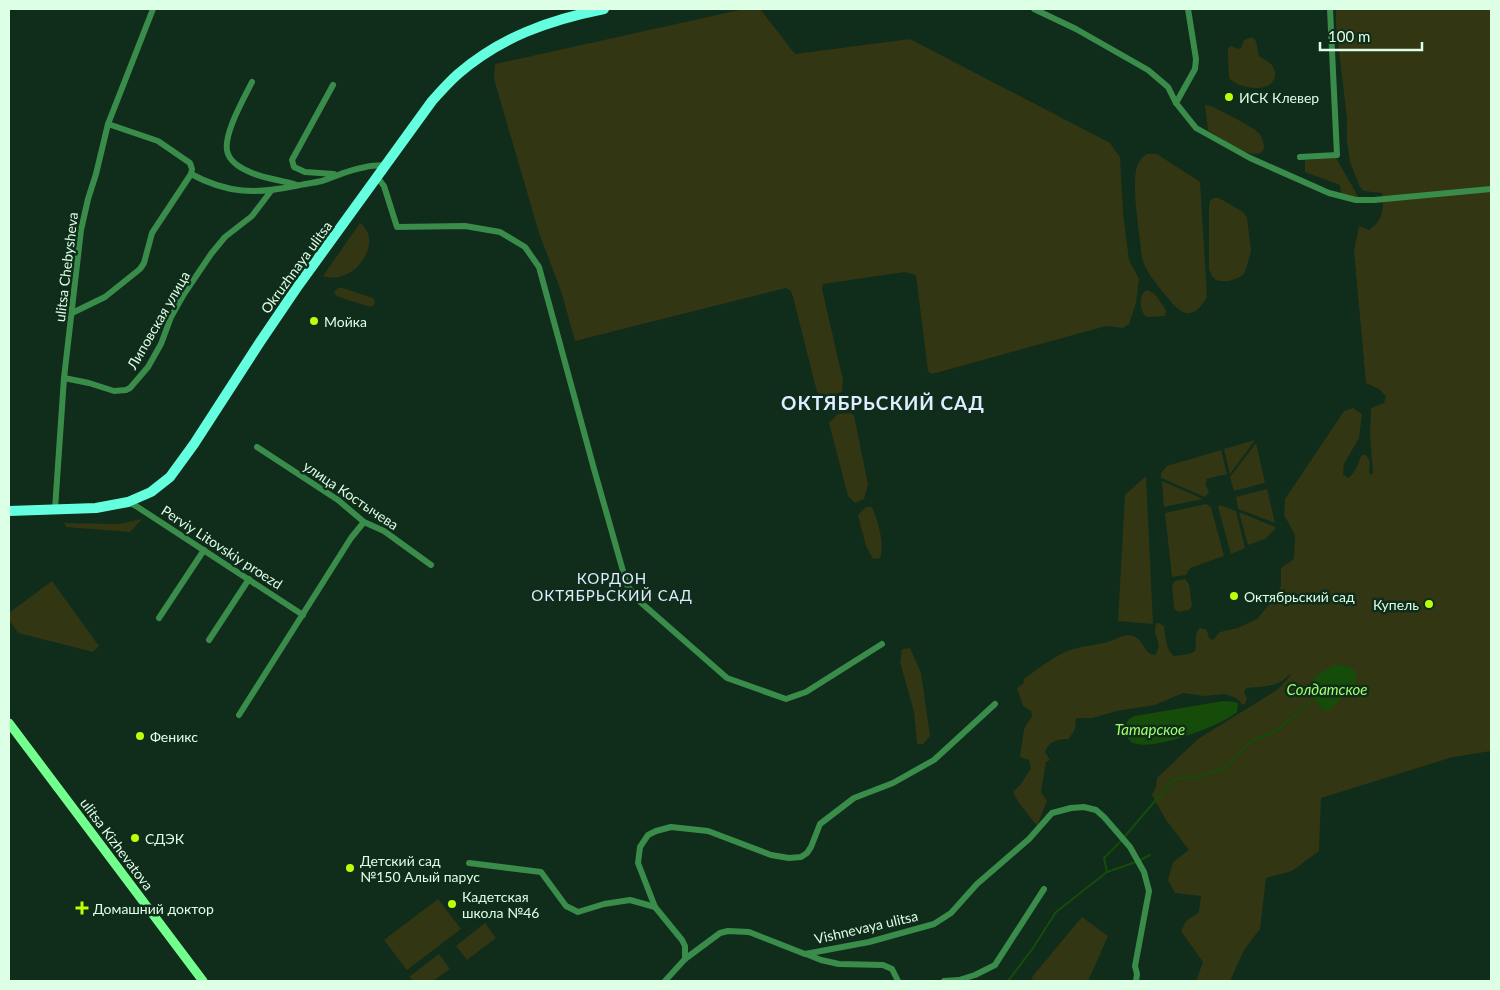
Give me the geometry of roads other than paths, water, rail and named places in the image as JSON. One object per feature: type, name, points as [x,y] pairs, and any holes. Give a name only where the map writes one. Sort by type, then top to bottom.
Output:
[{"type":"main road","name":"Okruzhnaya ulitsa","points":[[9,511],[96,508],[128,502],[151,492],[170,477],[194,444],[298,286],[432,101],[458,74],[484,54],[513,37],[538,26],[570,16],[604,9]]},
{"type":"main road","name":"ulitsa Kizhevatova","points":[[9,723],[203,981]]},
{"type":"street","name":"ulitsa Chebysheva","points":[[55,509],[64,378],[81,230],[108,124],[153,9]]},
{"type":"street","points":[[1034,9],[1076,29],[1148,70],[1168,88],[1176,103],[1196,128],[1250,158],[1329,194],[1356,200],[1374,200],[1491,189]]},
{"type":"street","points":[[1176,103],[1195,69],[1196,59],[1188,9]]},
{"type":"street","points":[[1300,157],[1337,155],[1330,9]]},
{"type":"street","points":[[252,82],[229,134],[226,148],[228,155],[242,169],[253,174],[298,185]]},
{"type":"street","points":[[333,84],[292,160],[294,166],[305,172],[338,174]]},
{"type":"street","points":[[72,313],[105,297],[140,270],[144,263],[152,233],[191,174],[192,169],[190,163],[158,141],[108,124]]},
{"type":"street","points":[[191,174],[214,185],[241,191],[271,191],[321,181],[338,174],[366,167],[385,166]]},
{"type":"street","points":[[377,177],[384,186],[397,227],[465,226],[500,232],[525,247],[539,268],[627,585],[638,600],[727,678],[786,699],[806,692],[882,644]]},
{"type":"street","name":"Липовская улица","points":[[64,378],[114,391],[130,388],[148,368],[161,344],[175,309],[211,254],[225,237],[252,216],[271,191]]},
{"type":"street","name":"улица Костычева","points":[[257,447],[338,500],[364,522],[384,531],[431,565]]},
{"type":"street","name":"Perviy Litovskiy proezd","points":[[128,502],[303,614]]},
{"type":"street","points":[[239,715],[351,538],[364,522]]},
{"type":"street","points":[[159,618],[204,550]]},
{"type":"street","points":[[209,640],[249,580]]},
{"type":"street","points":[[685,959],[685,946],[655,907],[638,863],[640,847],[648,835],[671,827],[708,831],[771,855],[788,858],[801,857],[807,853],[820,824],[854,798],[893,783],[934,760],[995,704]]},
{"type":"street","name":"Vishnevaya ulitsa","points":[[665,981],[685,959],[720,933],[735,930],[749,932],[805,954],[869,942],[934,924],[951,913],[977,884],[1029,840],[1052,814],[1070,808],[1084,807],[1096,810],[1104,817],[1130,847],[1144,872],[1149,892],[1135,966],[1136,981]]},
{"type":"street","points":[[469,863],[542,872],[566,906],[578,912],[604,904],[630,900],[655,907]]},
{"type":"street","points":[[944,981],[959,980],[975,975],[995,965],[1044,889]]},
{"type":"street","points":[[805,954],[839,964],[860,966],[883,965],[892,969],[898,981]]},
{"type":"water","name":"Солдатское","points":[[1335,665],[1346,666],[1354,670],[1356,672],[1356,682],[1327,711],[1315,700],[1310,685],[1317,676]]},
{"type":"water","name":"Татарское","points":[[1223,701],[1236,702],[1238,704],[1237,712],[1229,718],[1201,731],[1152,744],[1139,744],[1130,741],[1127,737],[1127,722],[1135,716]]},
{"type":"waterway","points":[[1125,836],[1174,779],[1198,777],[1225,768],[1251,741],[1275,732],[1310,702]]},
{"type":"waterway","points":[[1008,981],[1033,948],[1056,912],[1107,872],[1104,858],[1122,840]]},
{"type":"waterway","points":[[1107,872],[1150,855]]},
{"type":"place","name":"ИСК Клевер","points":[[1229,97]]},
{"type":"place","name":"Мойка","points":[[314,321]]},
{"type":"place","name":"Октябрьский сад","points":[[1234,596]]},
{"type":"place","name":"Купель","points":[[1429,604]]},
{"type":"place","name":"Феникс","points":[[140,736]]},
{"type":"place","name":"СДЭК","points":[[135,838]]},
{"type":"place","name":"Детский сад №150 Алый парус","points":[[350,868]]},
{"type":"place","name":"Кадетская школа №46","points":[[452,904]]},
{"type":"place","name":"Домашний доктор","points":[[82,908]]},
{"type":"district","name":"ОКТЯБРЬСКИЙ САД","points":[[883,402]]},
{"type":"district","name":"КОРДОН ОКТЯБРЬСКИЙ САД","points":[[612,586]]}]
